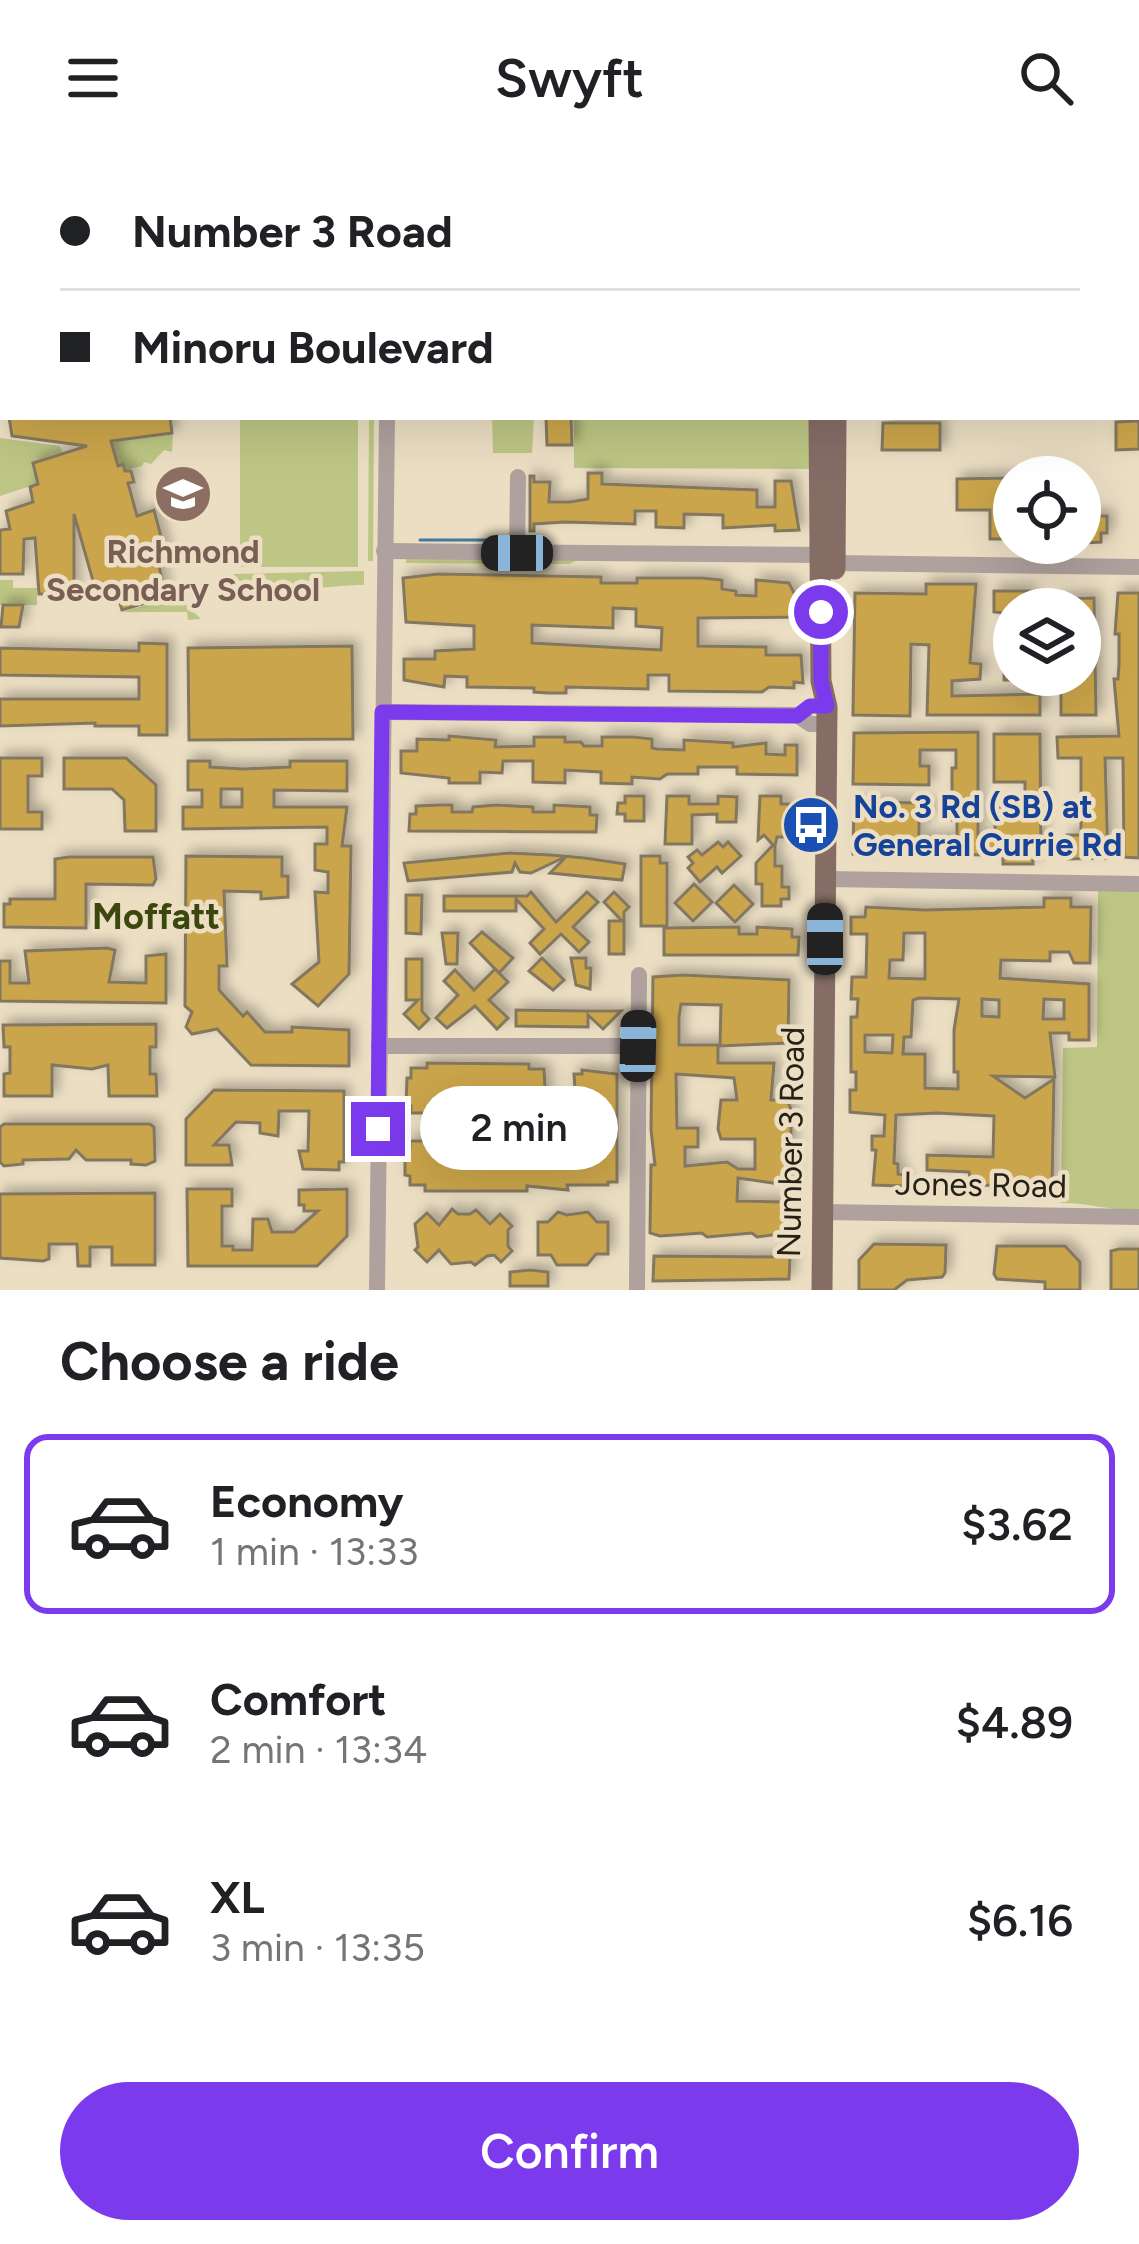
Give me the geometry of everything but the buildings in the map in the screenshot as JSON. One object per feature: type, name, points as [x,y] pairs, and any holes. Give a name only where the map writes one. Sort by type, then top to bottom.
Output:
[{"type":"main road","name":"Number 3 Road","points":[[819,420],[833,682],[827,715],[822,1290]]},
{"type":"main road","name":"Number 3 Road","points":[[826,554],[836,420]]},
{"type":"street","points":[[377,1290],[387,420]]},
{"type":"street","points":[[517,553],[518,477]]},
{"type":"street","points":[[384,551],[826,554],[1139,567]]},
{"type":"street","points":[[382,712],[797,716],[810,706],[827,715]]},
{"type":"street","points":[[825,879],[1139,884]]},
{"type":"street","points":[[637,1290],[639,974]]},
{"type":"street","points":[[380,1046],[638,1046]]},
{"type":"street","name":"Jones Road","points":[[823,1212],[1139,1217]]},
{"type":"green space","points":[[240,420],[358,420],[358,567],[240,567]]},
{"type":"green space","points":[[369,420],[374,420],[373,561],[368,561]]},
{"type":"green space","points":[[492,420],[534,420],[532,453],[493,453]]},
{"type":"green space","points":[[574,420],[811,420],[811,469],[574,468]]},
{"type":"green space","points":[[173,433],[172,452],[164,450],[151,464],[126,470],[124,463],[118,464],[110,442]]},
{"type":"green space","points":[[0,438],[60,446],[62,452],[32,462],[37,484],[0,496]]},
{"type":"green space","points":[[406,556],[578,560],[569,564],[406,563]]},
{"type":"green space","points":[[364,571],[364,585],[293,589],[256,587],[233,574]]},
{"type":"green space","points":[[0,580],[13,580],[13,588],[37,588],[37,605],[0,605]]},
{"type":"green space","points":[[177,596],[201,619],[188,620],[187,612],[122,612]]},
{"type":"green space","points":[[1098,889],[1139,889],[1139,1211],[1061,1203],[1063,1048],[1097,1047]]},
{"type":"waterway","points":[[420,540],[495,540]]},
{"type":"place","name":"Richmond Secondary School","points":[[183,494]]},
{"type":"place","name":"No. 3 Rd (SB) at General Currie Rd","points":[[811,825]]},
{"type":"district","name":"Moffatt","points":[[156,916]]},
{"type":"route","points":[[378,1129],[382,712],[797,716],[810,706],[827,706],[821,681],[821,612]]}]
